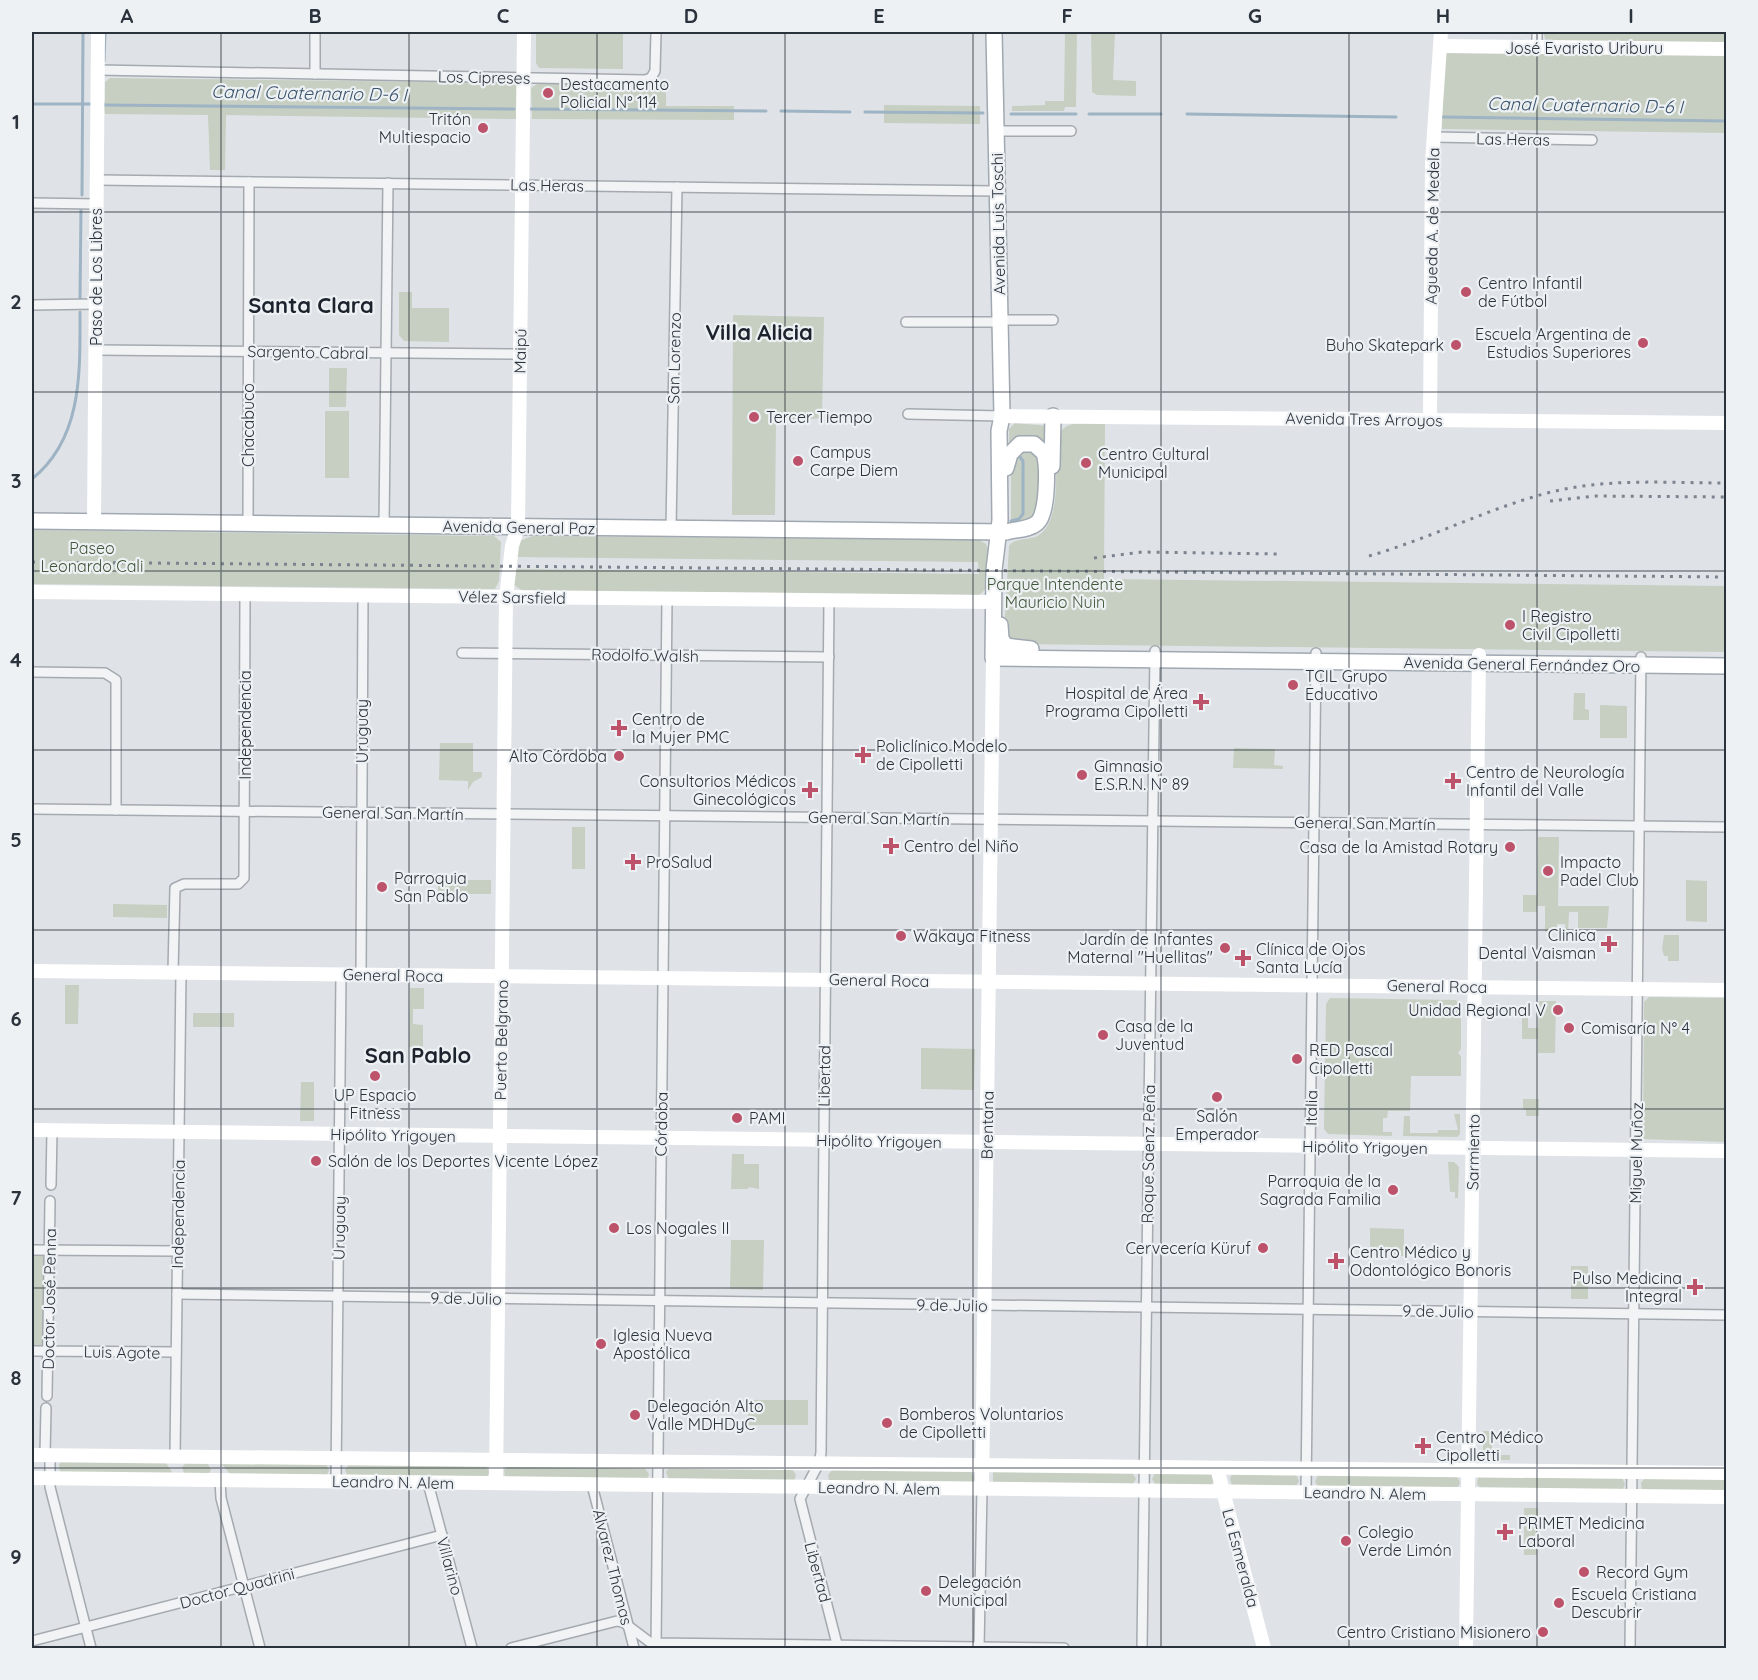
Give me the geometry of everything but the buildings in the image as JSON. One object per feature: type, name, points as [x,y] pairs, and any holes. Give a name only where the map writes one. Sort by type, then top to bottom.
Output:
[{"type":"main road","name":"Avenida Luis Toschi","points":[[993,602],[994,567],[1002,532],[999,430],[1002,416],[994,32]]},
{"type":"main road","name":"Avenida Luis Toschi","points":[[996,652],[1000,628],[1006,468],[1006,429],[1002,416]]},
{"type":"main road","points":[[1002,532],[1018,537],[1031,535],[1042,528],[1050,517],[1053,416]]},
{"type":"main road","points":[[1002,532],[1031,527],[1042,518],[1045,507],[1044,453],[1034,444],[1020,444],[1010,454],[1006,468]]},
{"type":"main road","name":"Avenida General Paz","points":[[32,521],[1002,532]]},
{"type":"main road","name":"Brentana","points":[[993,602],[996,652]]},
{"type":"main road","name":"Avenida General Fernández Oro","points":[[996,652],[1081,654],[1102,650],[1155,655]]},
{"type":"main road","name":"Avenida General Fernández Oro","points":[[996,652],[1641,661],[1726,666]]},
{"type":"main road","name":"Avenida General Fernández Oro","points":[[1641,661],[1726,658]]},
{"type":"street","name":"Paso de Los Libres","points":[[94,522],[98,32]]},
{"type":"street","points":[[315,32],[315,74]]},
{"type":"street","name":"Maipú","points":[[506,597],[512,546],[520,354],[524,32]]},
{"type":"street","name":"Los Cipreses","points":[[98,70],[645,80],[653,77],[656,71],[656,32]]},
{"type":"street","name":"Agueda A. de Medela","points":[[1430,420],[1433,137],[1441,32]]},
{"type":"street","points":[[1537,32],[1537,47]]},
{"type":"street","name":"José Evaristo Uriburu","points":[[1441,46],[1726,49]]},
{"type":"street","points":[[996,131],[1071,131]]},
{"type":"street","name":"Las Heras","points":[[1433,137],[1592,140]]},
{"type":"street","name":"Las Heras","points":[[97,180],[997,191]]},
{"type":"street","name":"Chacabuco","points":[[248,524],[249,182]]},
{"type":"street","points":[[384,525],[388,183]]},
{"type":"street","name":"San Lorenzo","points":[[671,529],[677,187]]},
{"type":"street","points":[[32,203],[97,204]]},
{"type":"street","points":[[32,305],[96,304]]},
{"type":"street","points":[[906,322],[1053,320]]},
{"type":"street","name":"Sargento Cabral","points":[[96,350],[520,354]]},
{"type":"street","points":[[908,414],[1002,416]]},
{"type":"street","name":"Avenida Tres Arroyos","points":[[1002,416],[1726,423]]},
{"type":"street","name":"Vélez Sarsfield","points":[[32,592],[993,602]]},
{"type":"street","name":"Independencia","points":[[181,1456],[176,1352],[179,1132],[175,889],[182,884],[242,882],[245,595]]},
{"type":"street","name":"Uruguay","points":[[362,975],[363,596]]},
{"type":"street","name":"Puerto Belgrano","points":[[496,1484],[506,597]]},
{"type":"street","name":"Córdoba","points":[[656,1646],[667,599]]},
{"type":"street","name":"Libertad","points":[[829,600],[819,1463],[805,1487],[800,1503],[838,1647]]},
{"type":"street","name":"Rodolfo Walsh","points":[[462,652],[828,657]]},
{"type":"street","name":"Brentana","points":[[979,1648],[991,819],[996,652]]},
{"type":"street","name":"Roque Saenz Peña","points":[[1142,1648],[1155,655]]},
{"type":"street","name":"Italia","points":[[1306,1492],[1316,657]]},
{"type":"street","name":"Sarmiento","points":[[1467,1648],[1479,659]]},
{"type":"street","name":"Miguel Muñoz","points":[[1630,1648],[1641,661]]},
{"type":"street","points":[[32,672],[105,673],[114,677],[117,686],[116,810]]},
{"type":"street","name":"General San Martín","points":[[32,809],[1726,827]]},
{"type":"street","name":"General Roca","points":[[32,971],[1726,990]]},
{"type":"street","name":"Uruguay","points":[[336,1482],[341,974]]},
{"type":"street","name":"Hipólito Yrigoyen","points":[[32,1131],[1726,1151]]},
{"type":"street","points":[[51,1185],[52,1131]]},
{"type":"street","name":"Doctor José Penna","points":[[47,1396],[50,1202]]},
{"type":"street","points":[[32,1250],[177,1251]]},
{"type":"street","name":"9 de Julio","points":[[177,1294],[1726,1315]]},
{"type":"street","name":"Luis Agote","points":[[32,1351],[176,1352]]},
{"type":"street","points":[[46,1408],[42,1455],[50,1479],[91,1648]]},
{"type":"street","name":"Leandro N. Alem","points":[[42,1455],[1726,1473]]},
{"type":"street","points":[[181,1456],[176,1468],[179,1476],[188,1480]]},
{"type":"street","points":[[206,1457],[219,1469],[221,1498],[260,1648]]},
{"type":"street","name":"La Esmeralda","points":[[1217,1468],[1264,1648]]},
{"type":"street","name":"Leandro N. Alem","points":[[32,1478],[1726,1497]]},
{"type":"street","name":"Villarino","points":[[428,1483],[472,1648]]},
{"type":"street","name":"Alvarez Thomas","points":[[592,1485],[634,1648]]},
{"type":"street","name":"Doctor Quadrini","points":[[32,1641],[442,1535]]},
{"type":"street","points":[[511,1648],[617,1621],[656,1646],[1064,1648]]},
{"type":"green space","points":[[536,32],[623,32],[623,69],[539,68],[536,63]]},
{"type":"green space","points":[[1065,32],[1077,32],[1076,107],[1065,107],[1064,111],[1012,111],[1012,106],[1045,105],[1045,101],[1064,101]]},
{"type":"green space","points":[[1091,32],[1115,32],[1113,80],[1136,81],[1136,96],[1097,95],[1092,92]]},
{"type":"green space","points":[[1543,32],[1726,32],[1726,44],[1546,41]]},
{"type":"green space","points":[[1447,52],[1726,54],[1726,133],[1442,129],[1444,59]]},
{"type":"green space","points":[[110,78],[513,83],[517,85],[519,106],[516,119],[226,115],[225,170],[210,170],[208,115],[105,114],[103,102],[105,101],[105,82]]},
{"type":"green space","points":[[539,83],[666,84],[666,106],[734,106],[734,120],[532,119],[531,88]]},
{"type":"green space","points":[[884,105],[980,106],[980,124],[884,123]]},
{"type":"green space","points":[[399,292],[412,292],[412,308],[449,308],[449,342],[404,341],[399,335]]},
{"type":"green space","name":"Tercer Tiempo","points":[[733,315],[824,317],[822,418],[776,422],[775,515],[732,515]]},
{"type":"green space","points":[[329,368],[347,368],[346,407],[329,407]]},
{"type":"green space","points":[[325,411],[349,411],[349,478],[325,478]]},
{"type":"green space","name":"Parque Intendente Mauricio Nuin","points":[[1105,422],[1104,579],[1726,586],[1726,652],[1015,644],[1004,635],[1009,546],[1015,541],[1039,535],[1046,528],[1051,517],[1056,491],[1056,439],[1060,432],[1076,423]]},
{"type":"green space","points":[[1015,423],[1048,426],[1048,452],[1009,446],[1009,429]]},
{"type":"green space","points":[[1026,448],[1042,458],[1036,520],[1011,523],[1011,464]]},
{"type":"green space","name":"Paseo Leonardo Cali","points":[[32,530],[494,536],[501,542],[499,581],[495,589],[32,584]]},
{"type":"green space","points":[[533,536],[979,540],[986,544],[988,549],[989,576],[985,589],[976,596],[523,591],[514,585],[513,569],[979,574],[978,562],[514,557],[519,541]]},
{"type":"green space","points":[[1574,693],[1585,693],[1585,709],[1589,710],[1589,720],[1573,720]]},
{"type":"green space","points":[[1600,705],[1627,706],[1627,738],[1600,738]]},
{"type":"green space","points":[[440,743],[473,743],[473,772],[482,772],[482,777],[473,782],[468,790],[468,781],[439,780]]},
{"type":"green space","points":[[1234,748],[1275,749],[1274,765],[1283,766],[1283,769],[1233,768]]},
{"type":"green space","points":[[572,827],[585,827],[585,869],[572,869]]},
{"type":"green space","points":[[1538,837],[1559,837],[1558,906],[1609,906],[1607,928],[1578,928],[1578,912],[1569,912],[1568,934],[1566,934],[1565,924],[1557,924],[1557,932],[1545,932],[1545,906],[1537,906],[1537,912],[1523,912],[1523,895],[1537,895]]},
{"type":"green space","points":[[438,880],[491,880],[491,894],[438,894]]},
{"type":"green space","points":[[1686,880],[1707,881],[1707,922],[1686,921]]},
{"type":"green space","points":[[113,904],[167,905],[167,918],[113,917]]},
{"type":"green space","points":[[1664,935],[1679,935],[1679,961],[1668,961],[1668,956],[1664,956],[1662,949]]},
{"type":"green space","points":[[65,985],[79,985],[78,1024],[65,1024]]},
{"type":"green space","points":[[410,988],[424,988],[424,1009],[413,1009],[413,1024],[423,1025],[423,1047],[409,1047]]},
{"type":"green space","points":[[1649,997],[1726,998],[1726,1142],[1643,1139],[1644,1002]]},
{"type":"green space","points":[[1330,998],[1456,1000],[1461,1006],[1461,1049],[1458,1053],[1461,1056],[1461,1076],[1411,1076],[1410,1111],[1388,1111],[1387,1118],[1383,1118],[1383,1132],[1392,1132],[1392,1136],[1328,1134],[1324,1129],[1326,1004]]},
{"type":"green space","points":[[1539,1001],[1556,1001],[1555,1053],[1538,1053],[1538,1039],[1522,1039],[1522,1017],[1528,1017],[1528,1028],[1538,1028]]},
{"type":"green space","points":[[193,1013],[234,1013],[234,1027],[193,1027]]},
{"type":"green space","points":[[921,1048],[975,1049],[974,1090],[921,1089]]},
{"type":"green space","points":[[301,1082],[314,1082],[314,1121],[300,1121]]},
{"type":"green space","points":[[1523,1099],[1539,1099],[1539,1116],[1526,1116]]},
{"type":"green space","points":[[1454,1114],[1460,1114],[1460,1134],[1457,1137],[1403,1136],[1404,1116],[1410,1116],[1410,1133],[1438,1133],[1438,1130],[1458,1130]]},
{"type":"green space","points":[[732,1154],[744,1154],[744,1164],[759,1164],[759,1189],[749,1187],[748,1189],[731,1189]]},
{"type":"green space","points":[[1448,1162],[1454,1162],[1459,1167],[1458,1198],[1455,1198],[1455,1192],[1450,1192]]},
{"type":"green space","points":[[1370,1228],[1404,1229],[1404,1256],[1370,1256]]},
{"type":"green space","points":[[731,1240],[764,1240],[763,1290],[730,1289]]},
{"type":"green space","points":[[32,1255],[42,1255],[45,1258],[43,1345],[32,1347]]},
{"type":"green space","points":[[1571,1266],[1588,1266],[1588,1299],[1571,1299]]},
{"type":"green space","points":[[748,1400],[808,1400],[808,1425],[748,1425]]},
{"type":"green space","points":[[1483,1431],[1492,1431],[1492,1455],[1510,1455],[1510,1460],[1485,1460]]},
{"type":"green space","points":[[62,1461],[166,1463],[174,1475],[60,1472],[59,1464]]},
{"type":"green space","points":[[187,1462],[207,1462],[211,1470],[207,1475],[184,1473],[182,1467]]},
{"type":"green space","points":[[221,1463],[326,1464],[329,1470],[327,1475],[230,1474]]},
{"type":"green space","points":[[350,1463],[487,1467],[489,1472],[487,1477],[347,1475],[345,1470]]},
{"type":"green space","points":[[508,1466],[643,1466],[649,1474],[647,1479],[505,1477],[504,1470]]},
{"type":"green space","points":[[669,1468],[792,1469],[796,1475],[794,1481],[669,1480],[666,1472]]},
{"type":"green space","points":[[832,1470],[971,1471],[974,1478],[973,1482],[829,1481],[828,1475]]},
{"type":"green space","points":[[993,1472],[1132,1472],[1136,1479],[1132,1485],[993,1483]]},
{"type":"green space","points":[[1155,1473],[1211,1473],[1214,1481],[1211,1485],[1155,1484],[1152,1479]]},
{"type":"green space","points":[[1232,1474],[1296,1474],[1299,1481],[1296,1486],[1232,1485],[1230,1479]]},
{"type":"green space","points":[[1318,1475],[1457,1476],[1460,1483],[1457,1488],[1319,1487],[1315,1482]]},
{"type":"green space","points":[[1478,1477],[1622,1478],[1625,1484],[1623,1489],[1481,1489],[1477,1484]]},
{"type":"green space","points":[[1645,1478],[1726,1478],[1726,1493],[1642,1490],[1641,1483]]},
{"type":"green space","points":[[1524,1508],[1538,1508],[1537,1555],[1524,1555]]},
{"type":"waterway","points":[[82,195],[83,32]]},
{"type":"waterway","points":[[104,61],[105,32]]},
{"type":"waterway","points":[[32,104],[90,104]]},
{"type":"waterway","name":"Canal Cuaternario D-6 I","points":[[104,105],[514,109]]},
{"type":"waterway","name":"Canal Cuaternario D-6 I","points":[[531,109],[766,111]]},
{"type":"waterway","name":"Canal Cuaternario D-6 I","points":[[781,111],[850,112]]},
{"type":"waterway","name":"Canal Cuaternario D-6 I","points":[[865,112],[983,113]]},
{"type":"waterway","name":"Canal Cuaternario D-6 I","points":[[1011,114],[1076,114]]},
{"type":"waterway","name":"Canal Cuaternario D-6 I","points":[[1089,114],[1161,114]]},
{"type":"waterway","name":"Canal Cuaternario D-6 I","points":[[1187,114],[1396,117]]},
{"type":"waterway","name":"Canal Cuaternario D-6 I","points":[[1443,117],[1726,121]]},
{"type":"waterway","points":[[80,299],[81,208]]},
{"type":"waterway","points":[[32,479],[49,462],[70,424],[78,380],[80,312]]},
{"type":"waterway","points":[[1011,521],[1019,519],[1023,514],[1023,461],[1020,457],[1015,456]]},
{"type":"railway","points":[[1369,556],[1520,501],[1570,488],[1628,482],[1726,483]]},
{"type":"railway","points":[[1550,501],[1596,496],[1726,497]]},
{"type":"railway","points":[[1094,558],[1142,552],[1277,554]]},
{"type":"railway","points":[[32,562],[1726,577]]},
{"type":"place","name":"Destacamento Policial N° 114","points":[[548,93]]},
{"type":"place","name":"Tritón Multiespacio","points":[[483,128]]},
{"type":"place","name":"Centro Infantil de Fútbol","points":[[1466,292]]},
{"type":"place","name":"Escuela Argentina de Estudios Superiores","points":[[1643,343]]},
{"type":"place","name":"Buho Skatepark","points":[[1456,345]]},
{"type":"place","name":"Tercer Tiempo","points":[[754,417]]},
{"type":"place","name":"Campus Carpe Diem","points":[[798,461]]},
{"type":"place","name":"Centro Cultural Municipal","points":[[1086,463]]},
{"type":"place","name":"I Registro Civil Cipolletti","points":[[1510,625]]},
{"type":"place","name":"TCIL Grupo Educativo","points":[[1293,685]]},
{"type":"place","name":"Hospital de Área Programa Cipolletti","points":[[1201,702]]},
{"type":"place","name":"Centro de la Mujer PMC","points":[[619,728]]},
{"type":"place","name":"Policlínico Modelo de Cipolletti","points":[[863,755]]},
{"type":"place","name":"Alto Córdoba","points":[[619,756]]},
{"type":"place","name":"Gimnasio E.S.R.N. N° 89","points":[[1082,775]]},
{"type":"place","name":"Centro de Neurología Infantil del Valle","points":[[1453,781]]},
{"type":"place","name":"Consultorios Médicos Ginecológicos","points":[[810,790]]},
{"type":"place","name":"Centro del Niño","points":[[891,846]]},
{"type":"place","name":"Casa de la Amistad Rotary","points":[[1510,847]]},
{"type":"place","name":"ProSalud","points":[[633,862]]},
{"type":"place","name":"Impacto Padel Club","points":[[1548,871]]},
{"type":"place","name":"Parroquia San Pablo","points":[[382,887]]},
{"type":"place","name":"Wakaya Fitness","points":[[901,936]]},
{"type":"place","name":"Clinica Dental Vaisman","points":[[1609,944]]},
{"type":"place","name":"Jardín de Infantes Maternal \"Huellitas\"","points":[[1225,948]]},
{"type":"place","name":"Clínica de Ojos Santa Lucía","points":[[1243,958]]},
{"type":"place","name":"Unidad Regional V","points":[[1558,1010]]},
{"type":"place","name":"Comisaría N° 4","points":[[1569,1028]]},
{"type":"place","name":"Casa de la Juventud","points":[[1103,1035]]},
{"type":"place","name":"RED Pascal Cipolletti","points":[[1297,1059]]},
{"type":"place","name":"UP Espacio Fitness","points":[[375,1076]]},
{"type":"place","name":"Salón Emperador","points":[[1217,1097]]},
{"type":"place","name":"PAMI","points":[[737,1118]]},
{"type":"place","name":"Salón de los Deportes Vicente López","points":[[316,1161]]},
{"type":"place","name":"Parroquia de la Sagrada Familia","points":[[1393,1190]]},
{"type":"place","name":"Los Nogales II","points":[[614,1228]]},
{"type":"place","name":"Cervecería Küruf","points":[[1263,1248]]},
{"type":"place","name":"Centro Médico y Odontológico Bonoris","points":[[1336,1261]]},
{"type":"place","name":"Pulso Medicina Integral","points":[[1695,1287]]},
{"type":"place","name":"Iglesia Nueva Apostólica","points":[[601,1344]]},
{"type":"place","name":"Delegación Alto Valle MDHDyC","points":[[635,1415]]},
{"type":"place","name":"Bomberos Voluntarios de Cipolletti","points":[[887,1423]]},
{"type":"place","name":"Centro Médico Cipolletti","points":[[1423,1446]]},
{"type":"place","name":"PRIMET Medicina Laboral","points":[[1505,1532]]},
{"type":"place","name":"Colegio Verde Limón","points":[[1346,1541]]},
{"type":"place","name":"Record Gym","points":[[1584,1572]]},
{"type":"place","name":"Delegación Municipal","points":[[926,1591]]},
{"type":"place","name":"Escuela Cristiana Descubrir","points":[[1559,1603]]},
{"type":"place","name":"Centro Cristiano Misionero","points":[[1543,1632]]},
{"type":"district","name":"Santa Clara","points":[[311,305]]},
{"type":"district","name":"Villa Alicia","points":[[759,332]]},
{"type":"district","name":"San Pablo","points":[[418,1055]]}]
